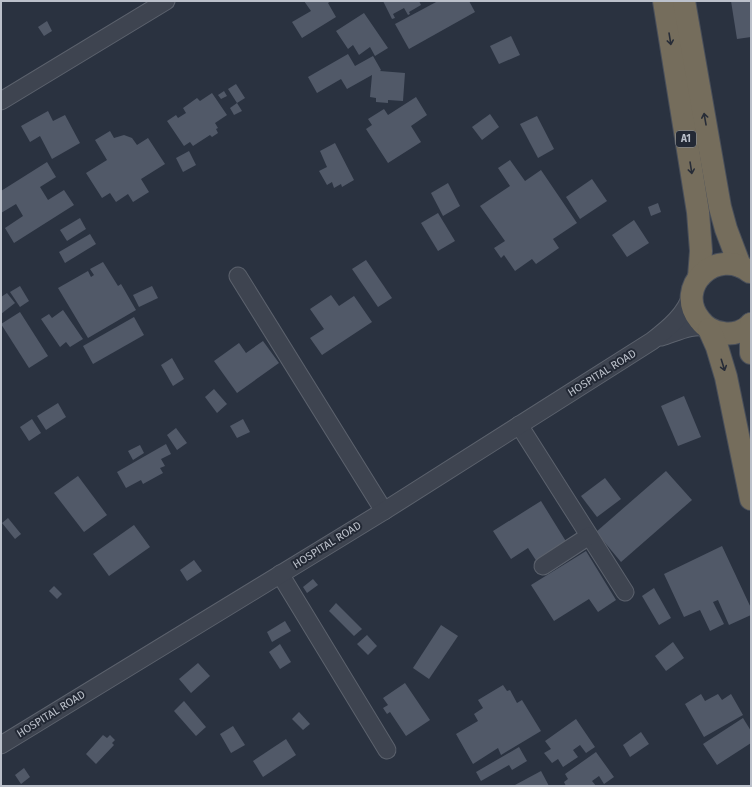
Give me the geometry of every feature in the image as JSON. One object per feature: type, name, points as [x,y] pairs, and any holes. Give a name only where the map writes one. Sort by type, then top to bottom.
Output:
[{"type":"highway","name":"A1","points":[[664,1],[698,212],[701,251],[696,285]]},
{"type":"highway","name":"A1","points":[[684,1],[720,207],[726,229],[747,265]]},
{"type":"highway","points":[[747,265],[729,263],[721,264],[709,269],[696,285],[693,310],[708,329],[717,347],[726,377],[751,499]]},
{"type":"highway","points":[[708,329],[717,332],[734,333],[751,324]]},
{"type":"highway","points":[[751,324],[751,354]]},
{"type":"street","points":[[1,101],[166,1]]},
{"type":"street","points":[[238,276],[384,510]]},
{"type":"street","points":[[652,341],[665,331],[687,307],[696,285]]},
{"type":"street","points":[[652,341],[684,330],[698,327],[708,329]]},
{"type":"street","name":"HOSPITAL ROAD","points":[[1,745],[384,510],[652,341]]},
{"type":"street","points":[[519,425],[625,592]]},
{"type":"street","points":[[543,566],[589,536]]},
{"type":"street","points":[[280,574],[387,750]]},
{"type":"building","points":[[304,1],[331,1],[328,3],[336,17],[302,38],[292,22],[311,11]]},
{"type":"building","points":[[383,1],[419,1],[421,5],[409,12],[410,14],[408,15],[404,8],[393,14],[395,18],[392,19]]},
{"type":"building","points":[[438,1],[469,1],[475,12],[409,49],[395,24]]},
{"type":"building","points":[[731,1],[751,1],[751,37],[737,39]]},
{"type":"building","points":[[364,13],[388,48],[375,56],[370,47],[359,55],[353,45],[348,49],[336,31]]},
{"type":"building","points":[[47,21],[52,31],[44,36],[38,27]]},
{"type":"building","points":[[511,36],[520,55],[499,64],[490,46]]},
{"type":"building","points":[[348,54],[355,66],[373,56],[381,70],[380,71],[405,73],[403,101],[388,100],[388,103],[376,102],[376,98],[370,97],[372,75],[347,89],[341,79],[317,93],[308,77]]},
{"type":"building","points":[[236,84],[245,98],[237,103],[228,89]]},
{"type":"building","points":[[224,91],[227,96],[221,99],[218,95]]},
{"type":"building","points":[[212,93],[227,115],[215,123],[218,128],[216,129],[218,133],[212,137],[210,135],[193,146],[190,142],[184,146],[167,121],[176,115],[178,118],[186,113],[183,108],[197,98],[200,101]]},
{"type":"building","points":[[416,97],[427,115],[411,126],[421,142],[388,163],[366,129],[372,125],[368,119],[384,109],[388,115]]},
{"type":"building","points":[[237,103],[242,111],[234,115],[230,108]]},
{"type":"building","points":[[48,111],[53,121],[65,115],[80,143],[52,159],[40,136],[30,142],[21,126]]},
{"type":"building","points":[[490,114],[499,127],[482,140],[472,127]]},
{"type":"building","points":[[537,116],[554,149],[538,158],[520,124]]},
{"type":"building","points":[[110,131],[114,138],[124,135],[132,138],[137,145],[148,138],[165,164],[141,179],[149,192],[133,202],[128,194],[116,202],[110,193],[102,198],[86,173],[107,160],[95,140]]},
{"type":"building","points":[[335,143],[354,180],[342,187],[341,184],[334,188],[332,182],[327,185],[319,171],[327,167],[320,151]]},
{"type":"building","points":[[189,151],[196,165],[183,172],[176,158]]},
{"type":"building","points":[[510,160],[525,181],[541,170],[577,223],[553,239],[559,248],[536,264],[532,259],[515,271],[504,255],[501,258],[494,248],[505,241],[480,206],[510,186],[498,168]]},
{"type":"building","points":[[47,162],[56,177],[40,187],[48,200],[64,190],[74,205],[14,243],[5,228],[23,216],[16,204],[1,213],[1,191]]},
{"type":"building","points":[[592,179],[607,201],[580,219],[566,197]]},
{"type":"building","points":[[448,183],[460,206],[443,216],[431,193]]},
{"type":"building","points":[[658,203],[661,212],[651,216],[648,207]]},
{"type":"building","points":[[438,213],[455,241],[438,251],[421,223]]},
{"type":"building","points":[[80,218],[86,229],[67,241],[60,230]]},
{"type":"building","points":[[634,220],[649,243],[627,257],[612,235]]},
{"type":"building","points":[[90,234],[96,244],[65,263],[59,252]]},
{"type":"building","points":[[366,260],[392,298],[378,307],[352,269]]},
{"type":"building","points":[[103,262],[118,286],[121,284],[136,310],[88,338],[58,288],[88,271],[91,277],[94,275],[90,269]]},
{"type":"building","points":[[20,286],[29,301],[20,307],[10,292]]},
{"type":"building","points":[[152,286],[158,298],[139,307],[133,295]]},
{"type":"building","points":[[7,293],[15,303],[1,314],[1,297]]},
{"type":"building","points":[[331,295],[339,306],[354,296],[372,322],[322,355],[310,338],[324,329],[310,309]]},
{"type":"building","points":[[63,310],[83,339],[70,347],[66,342],[60,347],[41,319],[49,314],[52,318]]},
{"type":"building","points":[[20,312],[48,356],[29,368],[1,324]]},
{"type":"building","points":[[134,317],[144,335],[93,364],[83,346]]},
{"type":"building","points":[[263,341],[279,363],[237,393],[214,361],[239,343],[246,353]]},
{"type":"building","points":[[172,358],[184,379],[173,386],[161,365]]},
{"type":"building","points":[[214,389],[227,404],[217,413],[205,397]]},
{"type":"building","points":[[684,396],[701,437],[678,446],[661,406]]},
{"type":"building","points":[[58,403],[66,417],[46,430],[37,416]]},
{"type":"building","points":[[32,419],[41,433],[29,441],[20,427]]},
{"type":"building","points":[[243,419],[250,432],[237,438],[230,426]]},
{"type":"building","points":[[176,428],[187,443],[177,450],[167,435]]},
{"type":"building","points":[[166,444],[171,454],[161,459],[165,466],[160,468],[163,473],[143,484],[141,480],[126,488],[117,472]]},
{"type":"building","points":[[140,445],[144,453],[133,460],[128,451]]},
{"type":"building","points":[[666,471],[692,500],[621,562],[596,532]]},
{"type":"building","points":[[78,476],[107,515],[84,532],[54,493]]},
{"type":"building","points":[[605,478],[621,499],[597,517],[581,496]]},
{"type":"building","points":[[541,501],[567,543],[537,562],[528,548],[511,559],[493,531]]},
{"type":"building","points":[[8,518],[21,534],[15,539],[2,523]]},
{"type":"building","points":[[134,525],[150,547],[109,576],[93,554]]},
{"type":"building","points":[[722,546],[751,608],[751,615],[729,625],[718,600],[713,602],[724,624],[710,631],[700,610],[684,617],[664,574]]},
{"type":"building","points":[[586,551],[616,600],[598,612],[589,599],[554,621],[531,585]]},
{"type":"building","points":[[194,560],[202,571],[187,581],[180,570]]},
{"type":"building","points":[[313,579],[318,585],[307,593],[303,587]]},
{"type":"building","points":[[54,586],[62,594],[57,599],[49,591]]},
{"type":"building","points":[[654,588],[671,618],[659,625],[642,596]]},
{"type":"building","points":[[336,603],[362,629],[354,636],[329,611]]},
{"type":"building","points":[[285,621],[291,631],[272,642],[267,632]]},
{"type":"building","points":[[441,625],[458,636],[429,679],[413,668]]},
{"type":"building","points":[[367,635],[377,646],[368,655],[357,644]]},
{"type":"building","points":[[673,642],[684,658],[666,671],[655,656]]},
{"type":"building","points":[[280,644],[291,662],[280,669],[269,652]]},
{"type":"building","points":[[198,663],[210,676],[191,693],[179,679]]},
{"type":"building","points":[[405,683],[430,720],[406,736],[390,712],[387,714],[383,708],[388,705],[383,698]]},
{"type":"building","points":[[503,685],[507,691],[510,690],[517,703],[522,700],[541,731],[501,755],[498,748],[473,764],[456,734],[478,721],[474,714],[483,708],[478,700]]},
{"type":"building","points":[[701,694],[705,701],[718,694],[722,700],[731,694],[743,715],[704,737],[685,704]]},
{"type":"building","points":[[184,701],[206,727],[196,736],[174,711]]},
{"type":"building","points":[[299,712],[310,724],[303,730],[292,719]]},
{"type":"building","points":[[743,718],[751,731],[751,743],[717,765],[703,744]]},
{"type":"building","points":[[576,719],[595,747],[586,753],[580,745],[573,750],[578,757],[563,767],[558,759],[552,763],[544,753],[551,749],[545,741]]},
{"type":"building","points":[[233,726],[245,745],[231,753],[220,734]]},
{"type":"building","points":[[641,732],[649,744],[630,757],[623,745]]},
{"type":"building","points":[[103,735],[107,738],[110,735],[115,740],[112,743],[114,745],[96,764],[86,754]]},
{"type":"building","points":[[286,739],[296,755],[263,777],[253,761]]},
{"type":"building","points":[[519,747],[527,761],[512,770],[509,765],[481,781],[476,772]]},
{"type":"building","points":[[596,752],[614,777],[604,784],[599,776],[592,781],[596,786],[566,786],[564,782],[568,779],[565,774]]},
{"type":"building","points":[[24,768],[30,777],[21,784],[15,775]]},
{"type":"building","points":[[541,771],[549,786],[515,785]]}]
